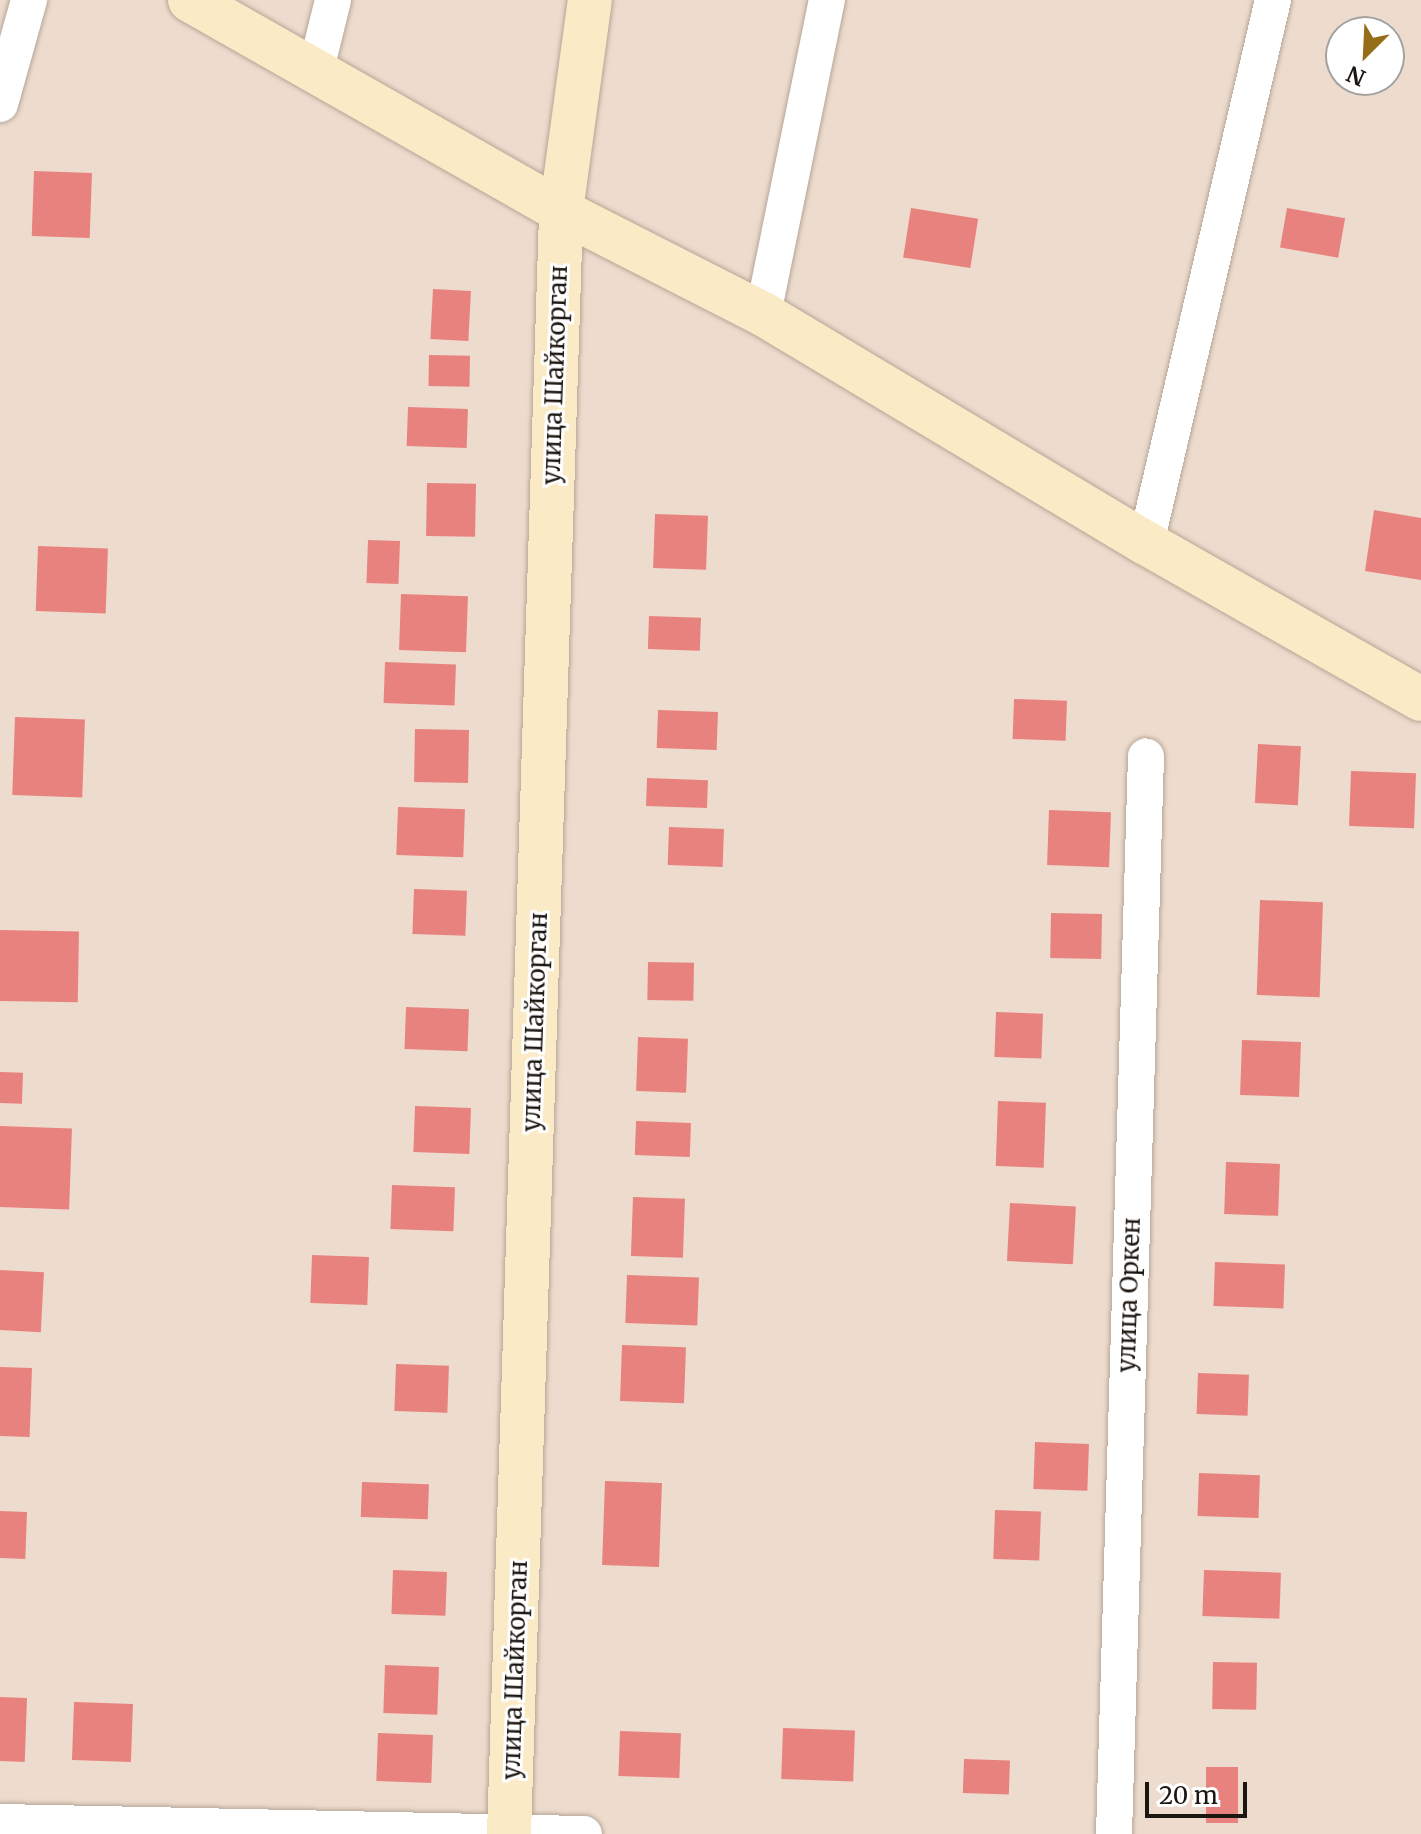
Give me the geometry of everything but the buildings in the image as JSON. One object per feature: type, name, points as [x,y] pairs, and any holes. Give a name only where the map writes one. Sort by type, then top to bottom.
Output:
[{"type":"street","points":[[0,104],[29,0]]},
{"type":"street","points":[[190,0],[561,211],[763,314],[1146,543],[1421,699]]},
{"type":"street","points":[[315,73],[333,0]]},
{"type":"street","name":"улица Шайкорган","points":[[509,1832],[561,211],[590,0]]},
{"type":"street","points":[[763,314],[827,0]]},
{"type":"street","points":[[1146,543],[1273,0]]},
{"type":"street","name":"улица Оркен","points":[[1114,1834],[1146,756]]},
{"type":"street","points":[[0,1822],[584,1834]]}]
